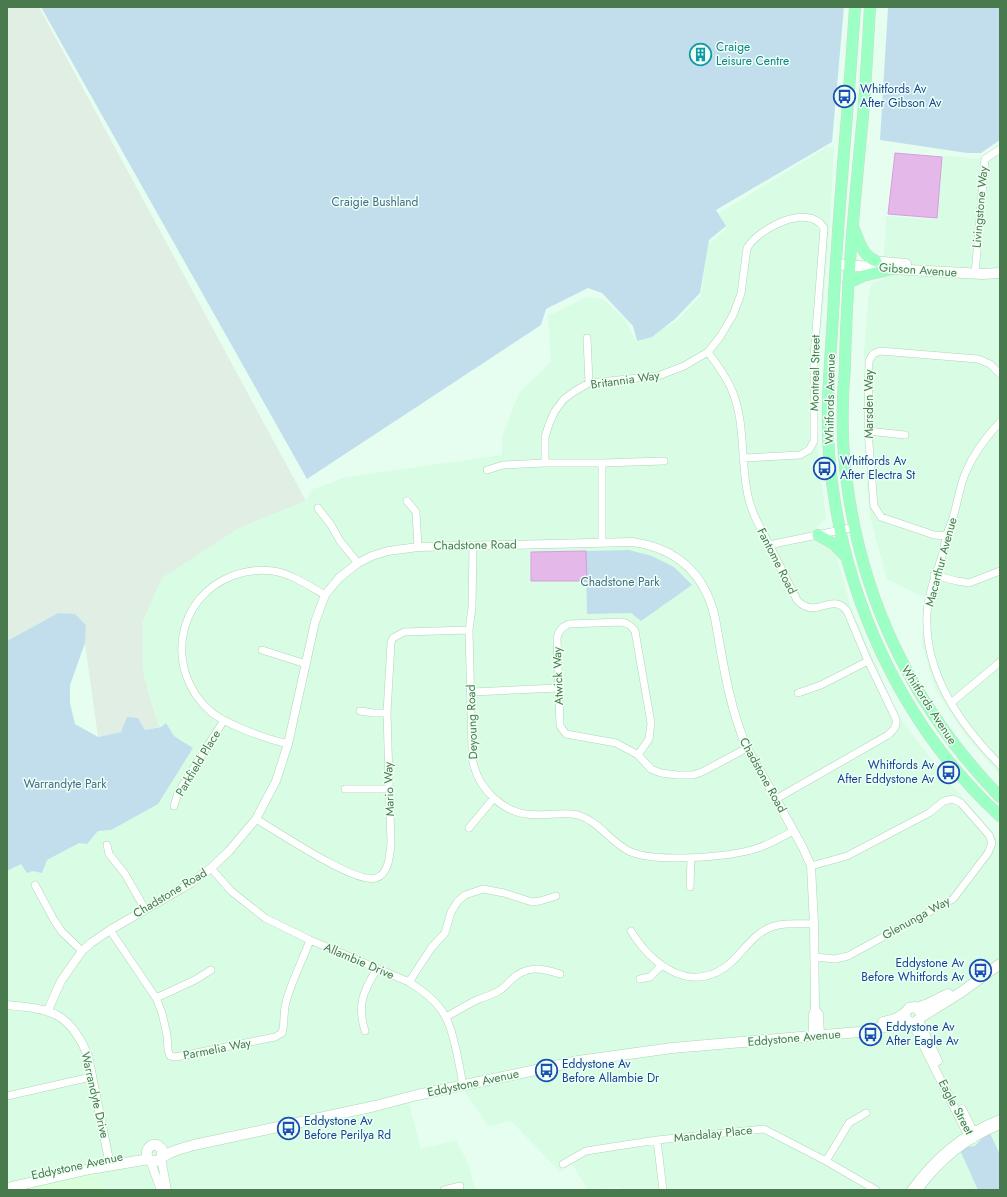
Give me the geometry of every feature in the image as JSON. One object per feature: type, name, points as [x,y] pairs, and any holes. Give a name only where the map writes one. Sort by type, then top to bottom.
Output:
[{"type":"main road","name":"Whitfords Avenue","points":[[855,7],[836,261],[828,419],[830,466],[840,530],[857,592],[872,633],[891,673],[912,711],[965,781],[1000,816]]},
{"type":"main road","name":"Whitfords Avenue","points":[[870,7],[863,116],[852,225],[845,333],[843,422],[847,483],[861,557],[887,632],[903,665],[918,692],[943,730],[968,763],[1000,797]]},
{"type":"main road","points":[[852,225],[863,251],[870,259],[876,261]]},
{"type":"main road","name":"Gibson Avenue","points":[[836,261],[892,269],[975,271],[1000,267]]},
{"type":"main road","name":"Gibson Avenue","points":[[850,262],[876,261],[975,271],[988,275],[1000,273]]},
{"type":"main road","points":[[848,283],[863,276],[892,269]]},
{"type":"main road","points":[[818,535],[834,544],[847,557]]},
{"type":"main road","name":"Eddystone Avenue","points":[[914,1017],[937,1000],[976,976],[1000,957]]},
{"type":"main road","name":"Eddystone Avenue","points":[[159,1146],[173,1145],[462,1083],[614,1055],[816,1034],[874,1030],[914,1017],[960,993],[1000,964]]},
{"type":"main road","name":"Eddystone Avenue","points":[[161,1158],[176,1150],[194,1145],[462,1083]]},
{"type":"main road","points":[[152,1145],[159,1146],[162,1150],[161,1158],[156,1161],[148,1156],[148,1147],[152,1145]]},
{"type":"main road","name":"Eddystone Avenue","points":[[7,1182],[148,1156]]},
{"type":"main road","name":"Eddystone Avenue","points":[[7,1188],[110,1162]]},
{"type":"street","name":"Livingstone Way","points":[[975,271],[985,159],[1000,149]]},
{"type":"street","name":"Britannia Way","points":[[545,463],[545,437],[549,424],[555,410],[564,399],[575,391],[589,382],[658,376],[684,366],[708,352],[724,331],[733,315],[741,294],[747,248],[754,238],[778,223],[796,217],[816,220],[821,223],[824,228]]},
{"type":"street","name":"Montreal Street","points":[[743,458],[800,455],[809,450],[814,441],[814,356],[824,228]]},
{"type":"street","points":[[587,338],[589,382]]},
{"type":"street","name":"Marsden Way","points":[[947,536],[934,535],[881,517],[874,506],[868,431],[869,361],[873,354],[880,351],[978,359],[990,364],[1000,374]]},
{"type":"street","name":"Fantome Road","points":[[708,352],[731,387],[735,398],[739,413],[745,480],[753,512],[769,545],[798,600],[803,606],[813,608],[835,603],[844,606],[848,610],[868,661],[897,723],[893,731],[776,799]]},
{"type":"street","name":"Macarthur Avenue","points":[[1000,423],[984,440],[975,453],[965,475],[941,558],[934,575],[927,613],[928,643],[937,678],[951,703],[983,747],[1000,765]]},
{"type":"street","points":[[868,431],[906,435]]},
{"type":"street","points":[[487,470],[503,465],[545,463],[664,462]]},
{"type":"street","points":[[602,463],[602,542]]},
{"type":"street","points":[[407,501],[416,512],[418,547]]},
{"type":"street","points":[[318,508],[331,525],[340,541],[358,563]]},
{"type":"street","points":[[769,545],[855,527]]},
{"type":"street","name":"Chadstone Road","points":[[48,1010],[61,981],[82,951],[110,930],[180,890],[211,868],[229,851],[256,819],[276,781],[288,744],[315,622],[325,596],[339,578],[358,563],[372,556],[388,551],[418,547],[632,542],[664,550],[674,556],[693,573],[701,583],[712,605],[730,702],[738,729],[811,866],[815,957],[814,1014],[816,1034]]},
{"type":"street","name":"Deyoung Road","points":[[473,546],[472,608],[469,630],[472,692],[472,748],[474,766],[481,781],[493,799],[510,809],[526,814],[565,813],[578,815],[591,820],[616,843],[628,850],[640,854],[691,858],[716,856],[757,849],[793,831]]},
{"type":"street","points":[[288,744],[270,740],[224,720],[210,711],[200,700],[190,686],[183,668],[181,646],[184,629],[192,608],[203,594],[222,580],[240,573],[256,570],[274,571],[294,577],[325,596]]},
{"type":"street","points":[[934,575],[957,581],[969,582],[1000,571]]},
{"type":"street","name":"Atwick Way","points":[[638,755],[649,738],[651,723],[635,631],[631,626],[621,622],[569,624],[562,627],[557,638],[558,688],[560,726],[566,734],[616,743],[638,755],[651,769],[661,773],[693,775],[707,770],[747,748]]},
{"type":"street","name":"Mario Way","points":[[256,819],[299,846],[332,864],[369,879],[377,878],[382,874],[386,868],[391,843],[387,713],[391,643],[394,638],[404,632],[469,630]]},
{"type":"street","points":[[262,650],[306,664]]},
{"type":"street","points":[[798,693],[814,688],[868,661]]},
{"type":"street","points":[[951,703],[1000,662]]},
{"type":"street","points":[[472,692],[558,688]]},
{"type":"street","points":[[360,711],[387,713]]},
{"type":"street","name":"Parkfield Place","points":[[174,806],[178,793],[224,720]]},
{"type":"street","points":[[345,789],[389,789]]},
{"type":"street","points":[[469,828],[493,799]]},
{"type":"street","name":"Glenunga Way","points":[[811,866],[848,856],[929,814],[944,801],[953,799],[961,803],[989,835],[992,843],[988,854],[953,899],[848,956],[835,959],[815,957]]},
{"type":"street","points":[[107,845],[109,854],[125,874],[145,909]]},
{"type":"street","points":[[690,887],[691,858]]},
{"type":"street","name":"Allambie Drive","points":[[211,868],[231,891],[254,911],[265,918],[310,940],[409,982],[423,992],[437,1004],[446,1017],[454,1040],[462,1083]]},
{"type":"street","points":[[35,885],[62,932],[82,951]]},
{"type":"street","points":[[409,982],[432,947],[445,933],[451,912],[458,901],[465,895],[487,890],[504,893],[532,902],[556,896]]},
{"type":"street","points":[[631,932],[639,944],[661,966],[681,975],[692,977],[714,974],[724,968],[756,936],[770,927],[779,925],[814,924]]},
{"type":"street","name":"Parmelia Way","points":[[110,930],[156,998],[162,1013],[170,1056],[176,1057],[275,1037],[282,1033],[286,1000],[310,940]]},
{"type":"street","points":[[640,979],[650,976],[661,966]]},
{"type":"street","points":[[365,1031],[361,1019],[363,994],[377,968]]},
{"type":"street","points":[[446,1017],[479,999],[496,993],[504,988],[512,979],[525,971],[534,968],[545,969],[560,974]]},
{"type":"street","points":[[156,998],[195,980],[211,970]]},
{"type":"street","name":"Warrandyte Drive","points":[[7,1006],[34,1007],[48,1010],[67,1022],[76,1031],[88,1056],[110,1162]]},
{"type":"street","name":"Eagle Street","points":[[914,1017],[972,1135]]},
{"type":"street","points":[[7,1096],[92,1077]]},
{"type":"street","points":[[826,1161],[849,1123],[866,1113]]},
{"type":"street","points":[[911,1190],[937,1158],[1000,1119]]},
{"type":"street","points":[[918,1190],[941,1163],[972,1135],[1000,1125]]},
{"type":"street","name":"Mandalay Place","points":[[563,1164],[586,1151],[657,1140],[764,1129],[826,1161],[876,1190]]},
{"type":"street","points":[[657,1140],[663,1190]]},
{"type":"street","points":[[148,1156],[161,1190]]},
{"type":"street","points":[[161,1158],[167,1190]]},
{"type":"street","points":[[444,1190],[460,1186]]},
{"type":"shaded area","points":[[7,7],[39,7],[306,501],[239,528],[162,578],[142,623],[143,672],[159,727],[145,730],[138,718],[121,732],[98,737],[85,643],[86,625],[58,613],[7,641]]},
{"type":"shaded area","points":[[1000,145],[1000,775],[965,735],[935,689],[922,645],[925,598],[887,579],[870,517],[867,485],[864,352],[869,292],[872,283],[883,280],[886,216],[937,220],[943,155],[978,159]]},
{"type":"shaded area","points":[[827,147],[834,147],[828,253],[818,363],[817,439],[826,519],[817,526],[823,542],[835,551],[851,608],[899,717],[946,778],[1000,842],[1000,1190],[620,1190],[620,1187],[588,1190],[572,1164],[560,1172],[511,1121],[488,1126],[462,1088],[408,1100],[421,1149],[456,1140],[469,1165],[475,1190],[7,1190],[7,871],[21,864],[32,871],[42,873],[47,860],[79,843],[87,844],[98,831],[111,830],[193,748],[174,736],[166,724],[159,727],[143,672],[142,623],[162,578],[239,528],[306,501],[311,490],[346,477],[502,455],[502,437],[519,393],[551,362],[548,316],[587,297],[603,299],[625,319],[636,342],[676,322],[701,295],[708,245],[726,229],[718,214]]},
{"type":"shaded area","points":[[895,153],[942,157],[937,218],[888,214]]},
{"type":"shaded area","points":[[586,551],[587,581],[531,581],[531,552]]},
{"type":"shaded area","points":[[96,1173],[101,1190],[7,1190]]},
{"type":"green space","name":"Craigie Bushland","points":[[41,7],[844,7],[832,142],[716,210],[726,226],[709,240],[700,293],[675,319],[652,337],[637,341],[633,326],[602,293],[588,288],[546,309],[541,325],[307,479]]},
{"type":"green space","points":[[888,7],[1000,7],[1000,140],[981,153],[967,153],[880,140]]},
{"type":"green space","name":"Chadstone Park","points":[[629,550],[652,556],[674,567],[692,585],[641,621],[631,613],[587,614],[586,551]]},
{"type":"green space","name":"Warrandyte Park","points":[[58,613],[75,614],[86,625],[85,643],[70,685],[70,703],[75,724],[98,737],[121,732],[127,717],[138,718],[145,730],[161,727],[166,723],[174,736],[193,748],[158,804],[111,830],[98,831],[87,844],[79,843],[47,860],[42,873],[32,871],[27,873],[21,864],[7,871],[7,641]]},
{"type":"green space","points":[[989,1131],[1000,1155],[1000,1190],[978,1190],[959,1148],[975,1146]]},
{"type":"place","name":"Craige Leisure Centre","points":[[700,54]]},
{"type":"place","name":"Whitfords Av After Gibson Av","points":[[844,96]]},
{"type":"place","name":"Whitfords Av After Electra St","points":[[824,468]]},
{"type":"place","name":"Whitfords Av After Eddystone Av","points":[[949,772]]},
{"type":"place","name":"Eddystone Av Before Whitfords Av","points":[[980,970]]},
{"type":"place","name":"Eddystone Av After Eagle Av","points":[[871,1034]]},
{"type":"place","name":"Eddystone Av Before Allambie Dr","points":[[546,1071]]},
{"type":"place","name":"Eddystone Av Before Perilya Rd","points":[[289,1128]]}]
